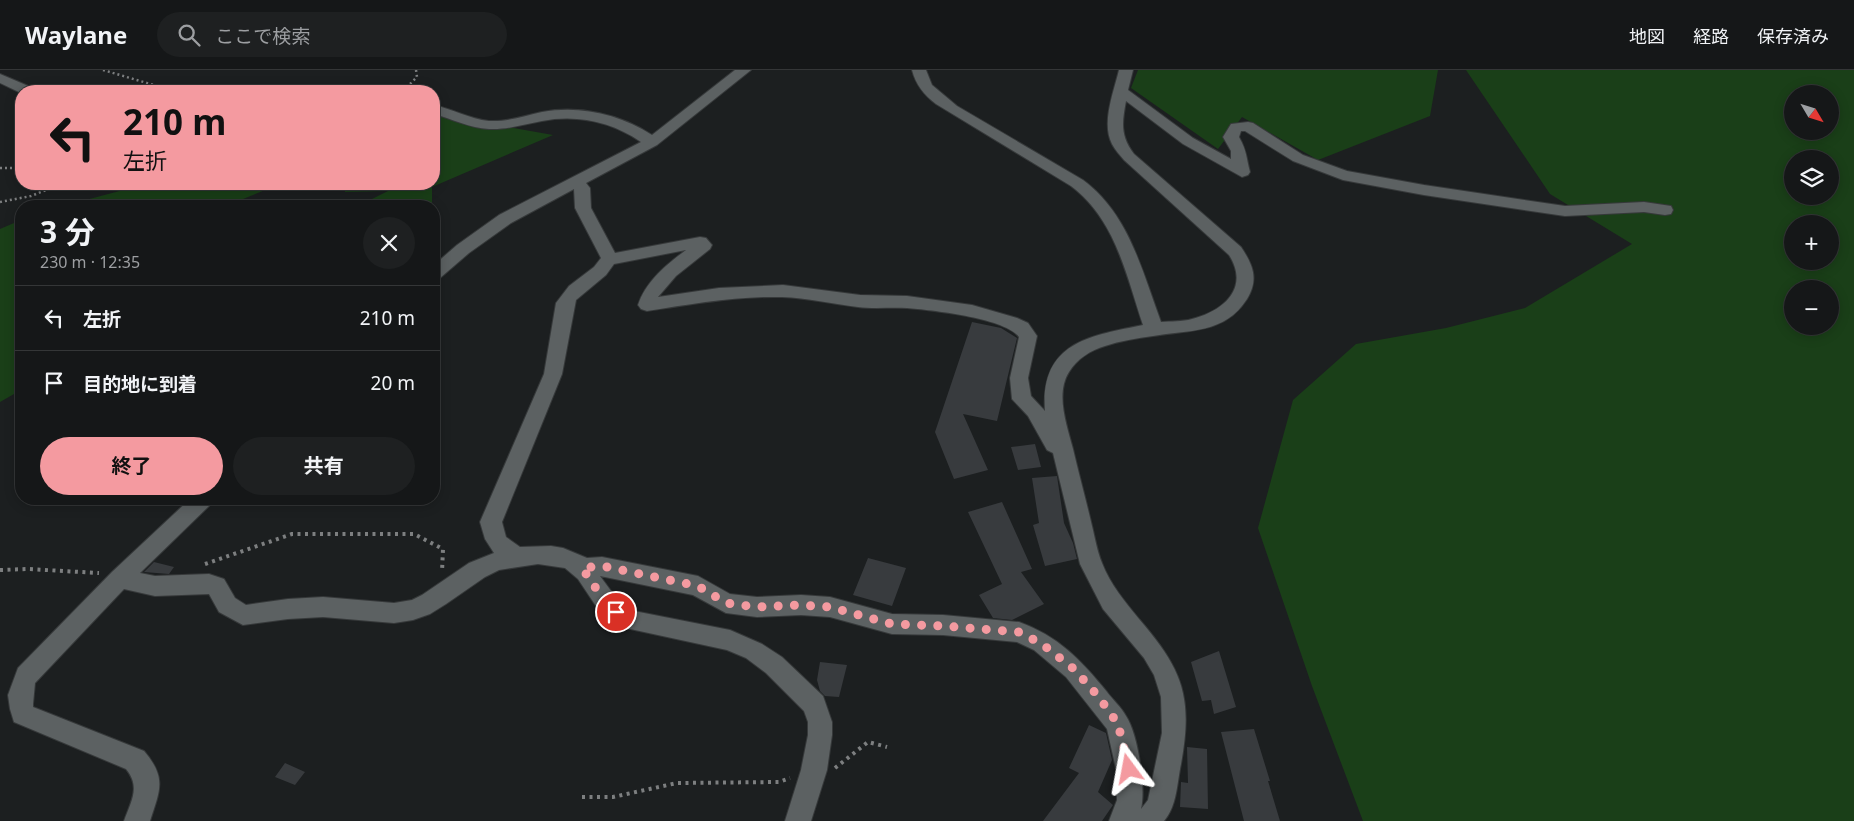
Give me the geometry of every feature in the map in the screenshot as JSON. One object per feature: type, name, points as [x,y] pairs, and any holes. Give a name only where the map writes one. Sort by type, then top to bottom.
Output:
[{"type":"street","points":[[440,269],[505,220],[652,142],[744,70]]},
{"type":"street","points":[[919,70],[925,87],[935,97],[1077,183],[1093,196],[1106,211],[1120,234],[1154,329]]},
{"type":"street","points":[[1126,70],[1116,132],[1119,144],[1129,157],[1221,236],[1235,251],[1244,265],[1246,280],[1242,294],[1234,305],[1216,318],[1191,326],[1154,329],[1101,340],[1083,347],[1058,371],[1054,392],[1055,418],[1091,564],[1111,602],[1152,651],[1164,671],[1173,697],[1174,733],[1160,806],[1147,821]]},
{"type":"street","points":[[0,78],[15,85]]},
{"type":"street","points":[[1121,92],[1128,95],[1188,141],[1242,172],[1238,157],[1239,152],[1231,137],[1236,127],[1248,126],[1298,158],[1344,175],[1424,190],[1565,211],[1644,207],[1665,210]]},
{"type":"street","points":[[440,111],[480,124],[491,125],[535,120],[548,115],[578,113],[594,116],[628,129],[652,142]]},
{"type":"street","points":[[517,556],[506,551],[497,543],[492,535],[491,522],[553,374],[565,303],[570,293],[576,287],[601,272],[608,260],[606,250],[583,208],[582,188],[578,182]]},
{"type":"street","points":[[608,260],[700,242],[704,245],[670,272],[649,297],[647,306],[719,294],[783,291],[860,301],[907,302],[972,311],[1011,322],[1022,328],[1028,336],[1019,378],[1022,399],[1035,412],[1054,445],[1063,449]]},
{"type":"street","points":[[137,821],[147,792],[146,773],[135,760],[23,714],[19,700],[20,689],[26,676],[120,579],[197,505]]},
{"type":"street","points":[[120,579],[155,586],[191,584],[216,586],[227,605],[243,615],[318,607],[392,613],[411,611],[430,603],[479,569],[517,556],[557,556],[573,561],[582,568],[604,600],[616,612],[630,620],[730,640],[754,651],[774,665],[814,704],[820,722],[820,735],[814,770],[798,821]]},
{"type":"street","points":[[582,568],[602,566],[698,586],[726,603],[756,607],[800,605],[830,607],[892,624],[1019,632],[1042,644],[1074,669],[1118,724],[1129,769],[1130,800],[1126,815],[1122,821]]},
{"type":"path","points":[[103,70],[154,85]]},
{"type":"path","points":[[409,85],[417,77],[416,70]]},
{"type":"path","points":[[0,168],[15,168]]},
{"type":"path","points":[[0,202],[31,196],[43,191]]},
{"type":"path","points":[[191,584],[204,565],[292,534],[414,534],[442,549],[442,584],[452,588]]},
{"type":"path","points":[[0,570],[28,569],[113,574],[120,579]]},
{"type":"path","points":[[582,797],[613,797],[677,783],[779,782],[814,770],[837,768],[868,742],[887,747]]},
{"type":"green space","points":[[1138,70],[1438,70],[1430,116],[1318,160],[1242,117],[1218,149],[1131,88]]},
{"type":"green space","points":[[1466,70],[1854,70],[1854,821],[1363,821],[1312,686],[1258,528],[1293,400],[1356,344],[1446,328],[1525,308],[1632,244],[1550,194]]},
{"type":"green space","points":[[440,115],[553,135],[440,184]]},
{"type":"green space","points":[[123,190],[265,190],[241,200],[86,200]]},
{"type":"green space","points":[[345,190],[432,190],[432,200],[370,200],[388,191],[345,192]]},
{"type":"green space","points":[[15,223],[15,393],[0,402],[0,229]]},
{"type":"building","points":[[972,322],[1001,328],[1017,338],[997,421],[963,414],[988,470],[954,479],[935,432]]},
{"type":"building","points":[[1035,444],[1041,467],[1018,470],[1011,447]]},
{"type":"building","points":[[1057,476],[1064,523],[1073,543],[1077,559],[1045,566],[1033,525],[1039,523],[1032,478]]},
{"type":"building","points":[[1002,502],[1032,569],[1021,572],[1044,604],[1012,620],[993,618],[979,595],[1002,584],[968,512]]},
{"type":"building","points":[[868,558],[906,568],[892,606],[853,595]]},
{"type":"building","points":[[154,562],[174,567],[169,574],[144,572]]},
{"type":"building","points":[[1219,651],[1236,707],[1214,714],[1211,700],[1202,701],[1191,662]]},
{"type":"building","points":[[820,662],[847,665],[839,697],[825,696],[820,691],[817,680]]},
{"type":"building","points":[[1089,725],[1106,733],[1112,760],[1098,792],[1113,805],[1102,821],[1043,821],[1079,773],[1069,768]]},
{"type":"building","points":[[1254,729],[1280,821],[1244,821],[1221,732]]},
{"type":"building","points":[[1187,747],[1207,749],[1208,809],[1180,807],[1181,782],[1188,783]]},
{"type":"building","points":[[285,763],[305,772],[295,785],[275,777]]},
{"type":"route","points":[[616,612],[604,600],[582,568],[602,566],[698,586],[726,603],[756,607],[800,605],[830,607],[892,624],[1019,632],[1042,644],[1074,669],[1098,696],[1118,724],[1129,769]]}]
